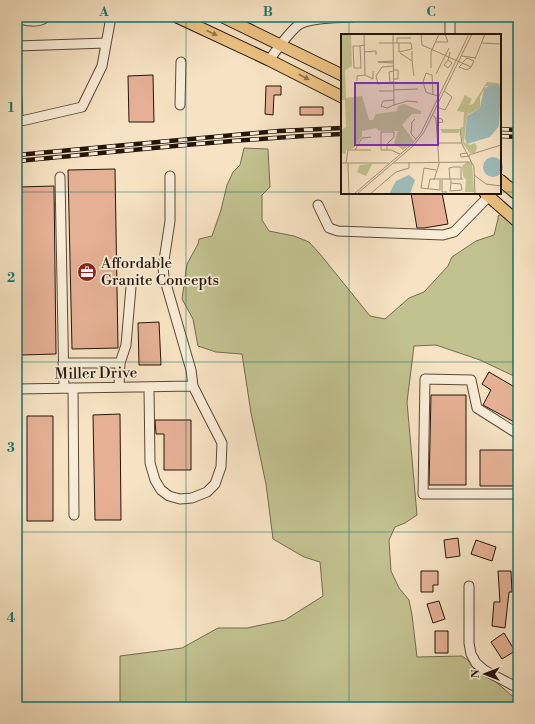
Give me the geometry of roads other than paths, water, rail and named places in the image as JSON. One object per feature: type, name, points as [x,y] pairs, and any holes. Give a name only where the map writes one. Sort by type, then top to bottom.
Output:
[{"type":"main road","points":[[177,17],[269,60],[341,96]]},
{"type":"main road","points":[[223,17],[341,74]]},
{"type":"main road","points":[[501,181],[516,189]]},
{"type":"main road","points":[[487,195],[518,222]]},
{"type":"street","points":[[17,17],[20,19],[36,21],[42,20],[46,17]]},
{"type":"street","points":[[17,97],[17,122],[82,107],[102,66],[111,17]]},
{"type":"street","points":[[269,60],[293,30],[309,19],[352,17]]},
{"type":"street","points":[[450,17],[450,34]]},
{"type":"street","points":[[17,46],[106,42]]},
{"type":"street","points":[[180,105],[181,62]]},
{"type":"street","points":[[149,387],[150,463],[155,480],[161,490],[169,496],[180,499],[192,498],[207,492],[215,484],[221,467],[222,443],[193,386],[191,370],[164,277],[163,268],[170,221],[170,176]]},
{"type":"street","points":[[60,177],[63,363],[68,388],[74,515]]},
{"type":"street","points":[[318,206],[329,228],[338,231],[443,235],[454,232],[487,195]]},
{"type":"street","points":[[119,387],[120,363],[126,345],[131,286]]},
{"type":"street","points":[[63,363],[120,363]]},
{"type":"street","points":[[518,434],[477,408],[471,380],[425,379],[423,494],[518,494]]},
{"type":"street","name":"Miller Drive","points":[[17,389],[193,386]]},
{"type":"street","points":[[469,586],[469,643],[471,654],[476,663],[484,670],[518,688]]},
{"type":"railway","points":[[17,155],[279,131],[341,128]]},
{"type":"railway","points":[[501,129],[518,130]]},
{"type":"railway","points":[[17,161],[220,142],[341,134]]},
{"type":"railway","points":[[501,136],[518,137]]},
{"type":"place","name":"Affordable Granite Concepts","points":[[87,272]]}]
